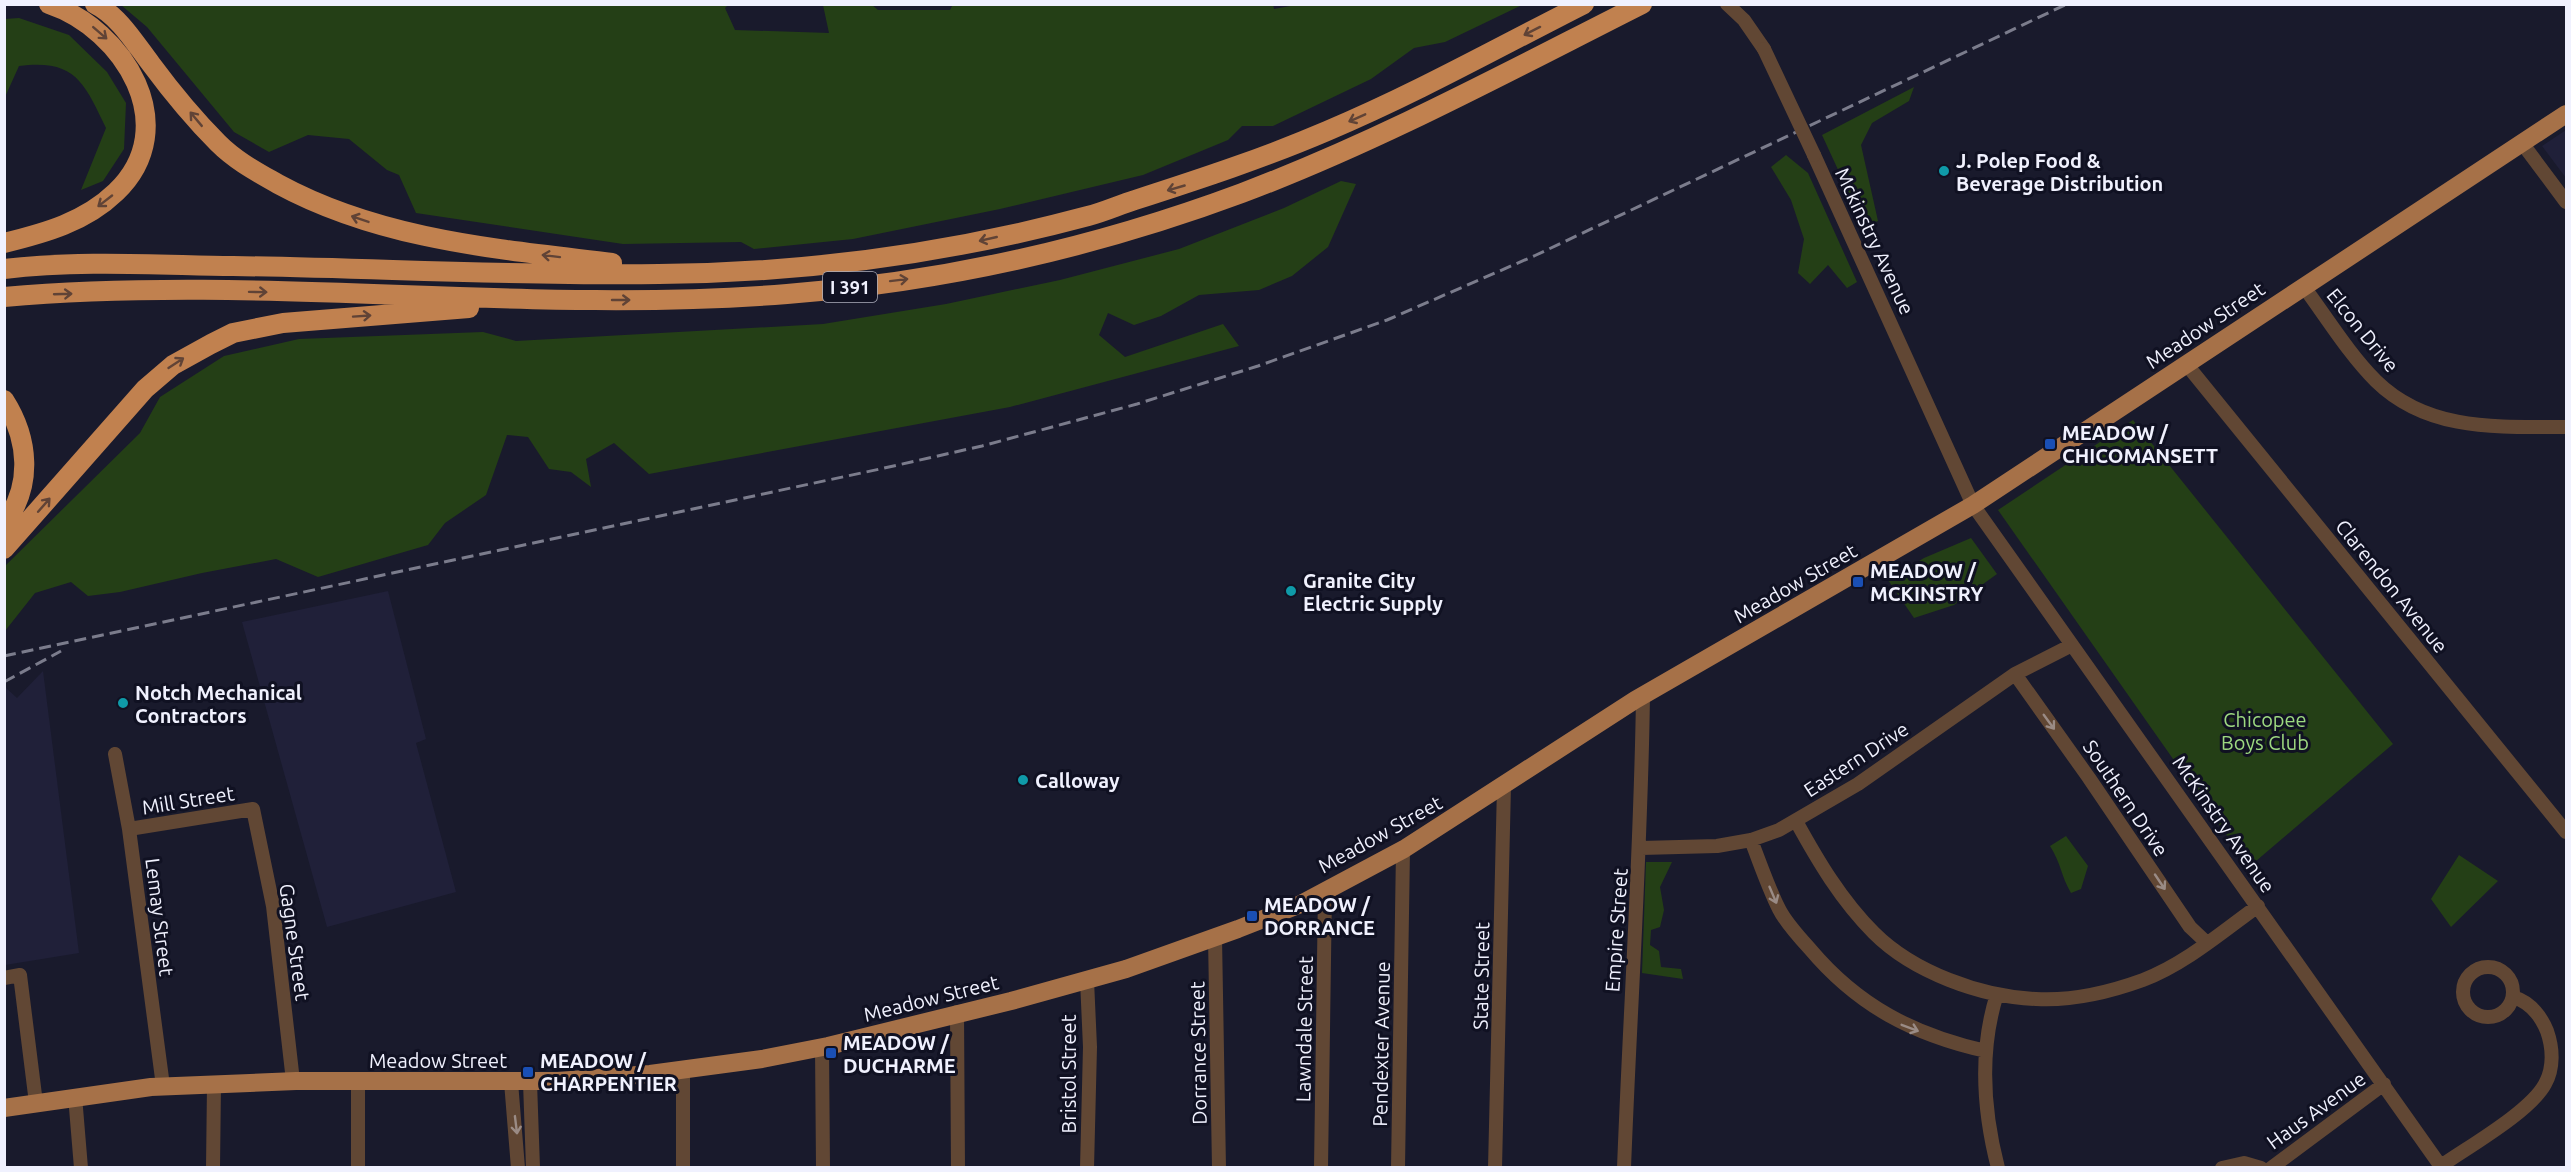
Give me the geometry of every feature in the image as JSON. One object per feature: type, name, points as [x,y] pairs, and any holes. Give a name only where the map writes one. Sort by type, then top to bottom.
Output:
[{"type":"highway","points":[[4,243],[58,229],[97,208],[115,194],[128,178],[144,137],[144,113],[140,93],[122,57],[105,37],[87,22],[49,4]]},
{"type":"highway","points":[[95,4],[133,39],[177,97],[228,153],[252,170],[307,200],[369,223],[431,238],[692,273]]},
{"type":"highway","name":"I 391","points":[[4,269],[31,266],[158,263],[472,273],[692,273],[836,263],[954,246],[1092,216],[1191,184],[1330,130],[1584,4]]},
{"type":"highway","name":"I 391","points":[[4,297],[111,291],[214,291],[594,300],[713,298],[800,293],[929,276],[1113,236],[1241,193],[1300,170],[1437,106],[1642,4]]},
{"type":"highway","points":[[4,549],[145,389],[172,364],[233,333],[258,326],[341,317],[594,300]]},
{"type":"highway","points":[[4,400],[19,428],[25,458],[19,498],[4,524]]},
{"type":"main road","name":"Meadow Street","points":[[4,1108],[75,1096],[163,1086],[293,1081],[530,1082],[683,1070],[762,1059],[822,1048],[1087,980],[1215,937],[1301,904],[1403,850],[1643,696],[1972,505],[2566,114]]},
{"type":"street","name":"Mckinstry Avenue","points":[[1727,4],[1744,21],[1764,49],[1972,505]]},
{"type":"street","points":[[2522,143],[2566,202]]},
{"type":"street","name":"Elcon Drive","points":[[2304,287],[2370,374],[2396,398],[2411,407],[2433,417],[2468,424],[2566,427]]},
{"type":"street","name":"Clarendon Avenue","points":[[2187,365],[2566,832]]},
{"type":"street","name":"McKinstry Avenue","points":[[1972,505],[2442,1167]]},
{"type":"street","name":"Eastern Drive","points":[[1641,848],[1687,848],[1751,840],[1796,821],[1865,779],[2015,674],[2072,645]]},
{"type":"street","name":"Southern Drive","points":[[2015,674],[2190,927],[2207,943]]},
{"type":"street","name":"Empire Street","points":[[1624,1167],[1632,977],[1641,848],[1643,696]]},
{"type":"street","name":"Lemay Street","points":[[115,754],[129,829],[163,1086]]},
{"type":"street","name":"State Street","points":[[1495,1167],[1504,786]]},
{"type":"street","name":"Mill Street","points":[[129,829],[253,809]]},
{"type":"street","name":"Gagne Street","points":[[253,809],[273,906],[293,1081]]},
{"type":"street","points":[[1796,821],[1826,874],[1876,935],[1931,970],[1959,983],[1997,994],[2036,999],[2089,994],[2144,979],[2176,964],[2258,906]]},
{"type":"street","points":[[1751,840],[1780,911],[1822,964],[1846,987],[1900,1024],[1932,1036],[1986,1051]]},
{"type":"street","name":"Pendexter Avenue","points":[[1398,1167],[1403,850]]},
{"type":"street","name":"Lawndale Street","points":[[1321,1167],[1325,891]]},
{"type":"street","name":"Dorrance Street","points":[[1215,937],[1219,1167]]},
{"type":"street","points":[[4,978],[20,975],[36,1103]]},
{"type":"street","name":"Bristol Street","points":[[1087,980],[1090,1047],[1087,1167]]},
{"type":"street","points":[[1997,994],[1988,1025],[1984,1081],[1988,1127],[1998,1167]]},
{"type":"street","points":[[2442,1167],[2520,1111],[2546,1083],[2552,1056],[2546,1027],[2531,1006],[2512,997]]},
{"type":"street","points":[[957,1012],[958,1167]]},
{"type":"street","points":[[822,1048],[823,1167]]},
{"type":"street","points":[[683,1070],[683,1167]]},
{"type":"street","points":[[358,1082],[358,1167]]},
{"type":"street","points":[[511,1082],[518,1167]]},
{"type":"street","points":[[530,1082],[533,1167]]},
{"type":"street","points":[[213,1167],[214,1084]]},
{"type":"street","name":"Haus Avenue","points":[[2271,1167],[2384,1084]]},
{"type":"street","points":[[75,1096],[81,1167]]},
{"type":"street","name":"Haus Avenue","points":[[2222,1167],[2244,1163],[2261,1167]]},
{"type":"shaded area","points":[[2566,130],[2566,178],[2542,146]]},
{"type":"shaded area","points":[[388,591],[426,739],[416,743],[456,892],[327,927],[242,622]]},
{"type":"shaded area","points":[[43,671],[79,953],[5,965],[5,687],[17,698]]},
{"type":"green space","points":[[953,4],[1273,4],[1274,9],[1301,4],[1522,5],[1445,42],[1414,48],[1371,79],[1273,126],[1242,126],[1228,140],[1143,175],[1000,209],[853,239],[754,249],[741,242],[623,244],[416,213],[399,175],[387,170],[349,139],[308,135],[269,152],[234,132],[147,27],[121,5],[728,5],[725,8],[735,30],[829,33],[823,5],[872,5],[878,10],[950,10]]},
{"type":"green space","points":[[19,18],[69,35],[107,72],[126,103],[124,149],[103,181],[81,190],[106,128],[84,86],[75,77],[53,66],[19,66],[5,97],[5,19]]},
{"type":"green space","points":[[1914,87],[1909,101],[1872,123],[1861,145],[1878,221],[1864,226],[1822,135]]},
{"type":"green space","points":[[1786,155],[1808,173],[1857,282],[1847,288],[1828,265],[1810,284],[1798,273],[1804,239],[1791,200],[1771,167]]},
{"type":"green space","points":[[1341,181],[1356,184],[1328,247],[1292,276],[1259,290],[1199,295],[1161,316],[1134,325],[1108,313],[1099,335],[1125,357],[1223,324],[1239,346],[1010,407],[649,474],[614,443],[586,459],[591,487],[571,472],[549,469],[528,437],[507,435],[486,495],[445,523],[428,545],[318,577],[276,559],[120,592],[88,596],[71,582],[35,593],[5,631],[5,566],[140,433],[160,397],[224,356],[299,339],[483,332],[516,341],[823,324],[946,304],[1060,280],[1179,249],[1284,208]]},
{"type":"green space","name":"Chicopee Boys Club","points":[[2133,420],[2393,744],[2249,867],[1998,510]]},
{"type":"green space","points":[[1971,538],[1997,574],[1954,605],[1914,618],[1888,580],[1924,558]]},
{"type":"green space","points":[[2066,836],[2088,866],[2081,889],[2071,893],[2050,846]]},
{"type":"green space","points":[[2459,855],[2498,881],[2451,927],[2431,899]]},
{"type":"green space","points":[[1646,862],[1672,862],[1660,887],[1664,910],[1660,927],[1651,930],[1650,945],[1659,951],[1661,967],[1681,969],[1683,979],[1642,973]]},
{"type":"railway","points":[[4,656],[982,446],[1137,404],[1258,366],[1387,320],[1534,256],[2067,4]]},
{"type":"railway","points":[[4,682],[61,651]]},
{"type":"place","name":"J. Polep Food & Beverage Distribution","points":[[1944,171]]},
{"type":"place","name":"MEADOW / CHICOMANSETT","points":[[2050,444]]},
{"type":"place","name":"MEADOW / MCKINSTRY","points":[[1858,582]]},
{"type":"place","name":"Granite City Electric Supply","points":[[1291,591]]},
{"type":"place","name":"Notch Mechanical Contractors","points":[[123,703]]},
{"type":"place","name":"Calloway","points":[[1023,780]]},
{"type":"place","name":"MEADOW / DORRANCE","points":[[1252,916]]},
{"type":"place","name":"MEADOW / DUCHARME","points":[[831,1053]]},
{"type":"place","name":"MEADOW / CHARPENTIER","points":[[528,1072]]}]
